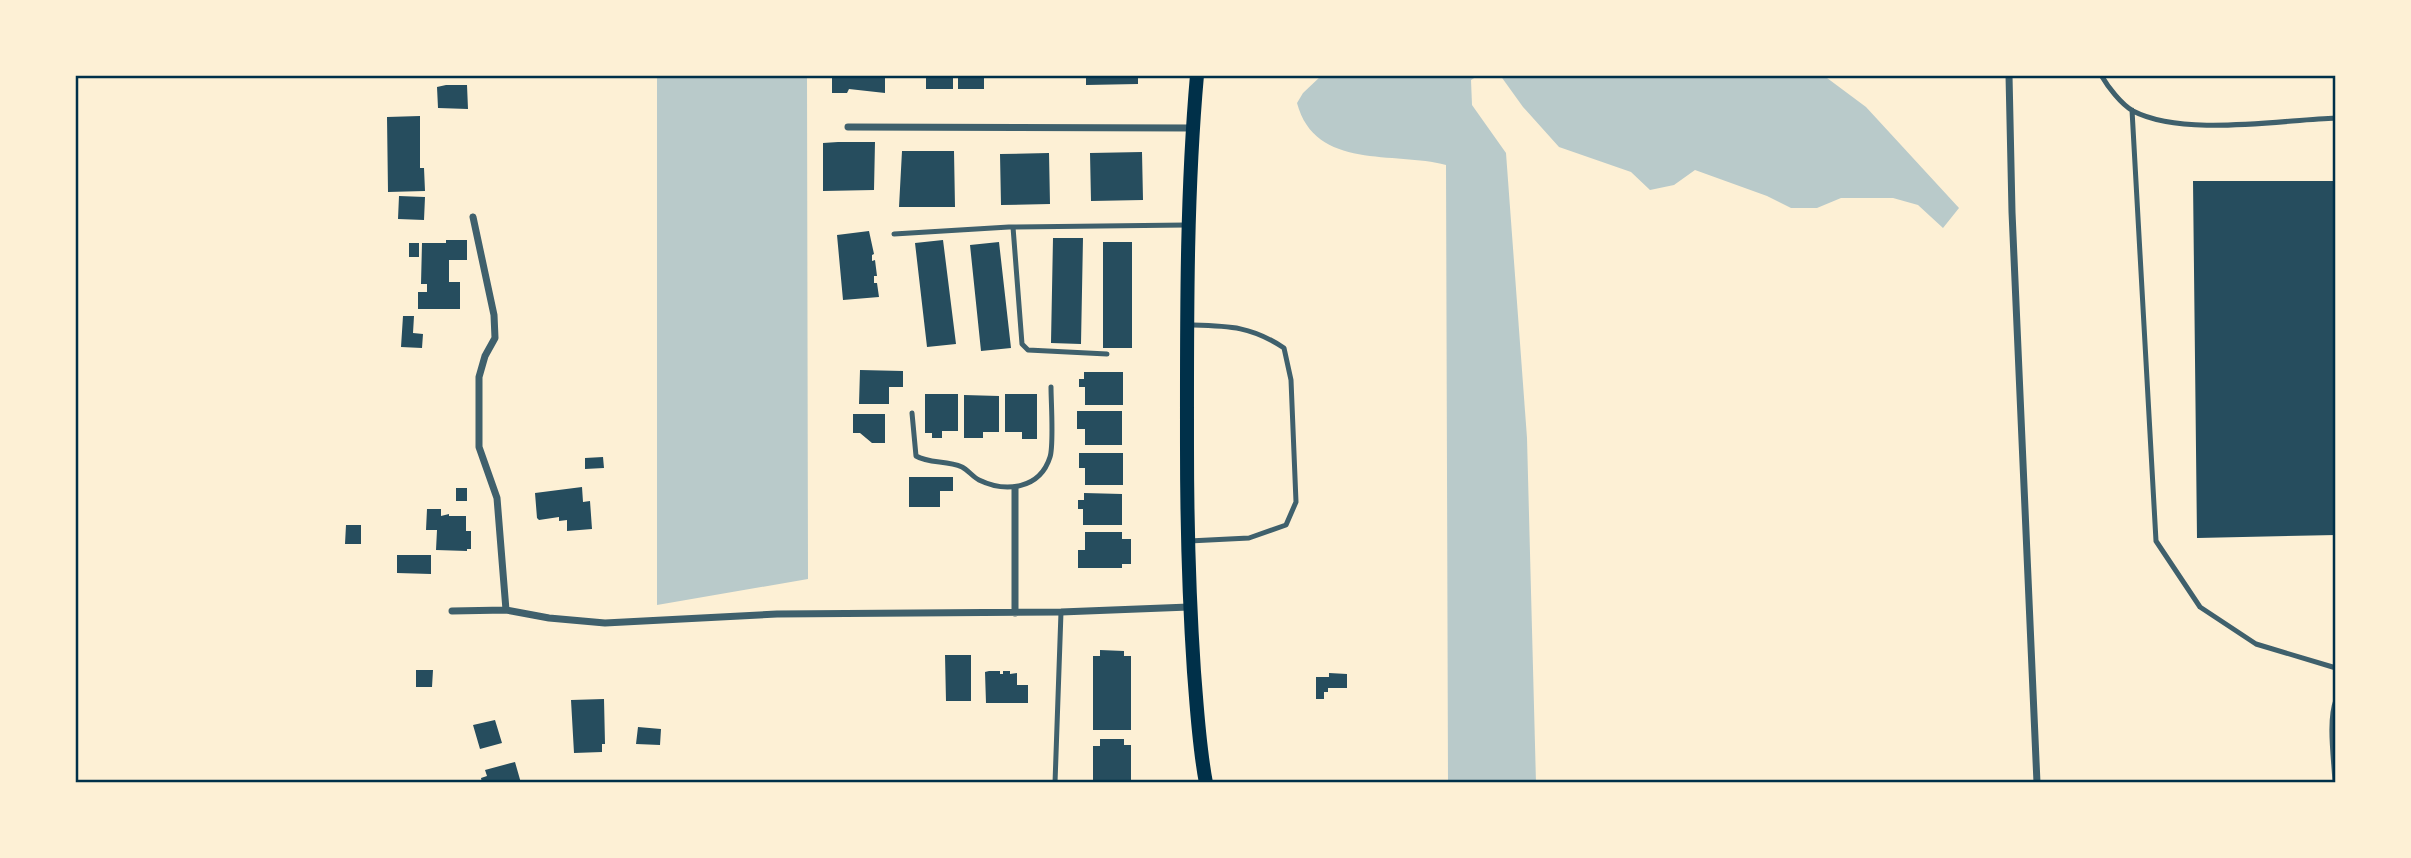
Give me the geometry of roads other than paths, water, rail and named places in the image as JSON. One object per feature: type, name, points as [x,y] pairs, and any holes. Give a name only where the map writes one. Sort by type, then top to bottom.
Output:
[{"type":"main road","points":[[1197,75],[1192,128],[1187,325],[1188,541],[1189,607],[1206,783]]},
{"type":"street","points":[[2009,75],[2037,783]]},
{"type":"street","points":[[848,127],[1192,128]]},
{"type":"street","points":[[473,217],[494,315],[495,338],[485,356],[479,377],[479,447],[497,498],[506,610]]},
{"type":"street","points":[[1015,488],[1016,613]]},
{"type":"street","points":[[452,611],[506,610],[549,618],[605,623],[777,614],[1016,613],[1189,607]]},
{"type":"lane","points":[[2101,75],[2132,110],[2176,124],[2336,118]]},
{"type":"lane","points":[[2132,110],[2156,541],[2200,607],[2256,644],[2336,668]]},
{"type":"lane","points":[[894,233],[1013,227],[1189,225]]},
{"type":"lane","points":[[1013,227],[1022,344],[1028,350],[1043,353],[1107,354]]},
{"type":"lane","points":[[1187,325],[1226,326],[1262,333],[1284,348],[1291,380],[1296,502],[1286,525],[1249,538],[1188,541]]},
{"type":"lane","points":[[912,413],[916,456],[922,460],[949,462],[966,469],[979,480],[1015,488],[1036,480],[1050,457],[1051,387]]},
{"type":"lane","points":[[1055,783],[1061,612]]},
{"type":"lane","points":[[2335,703],[2335,783]]}]
